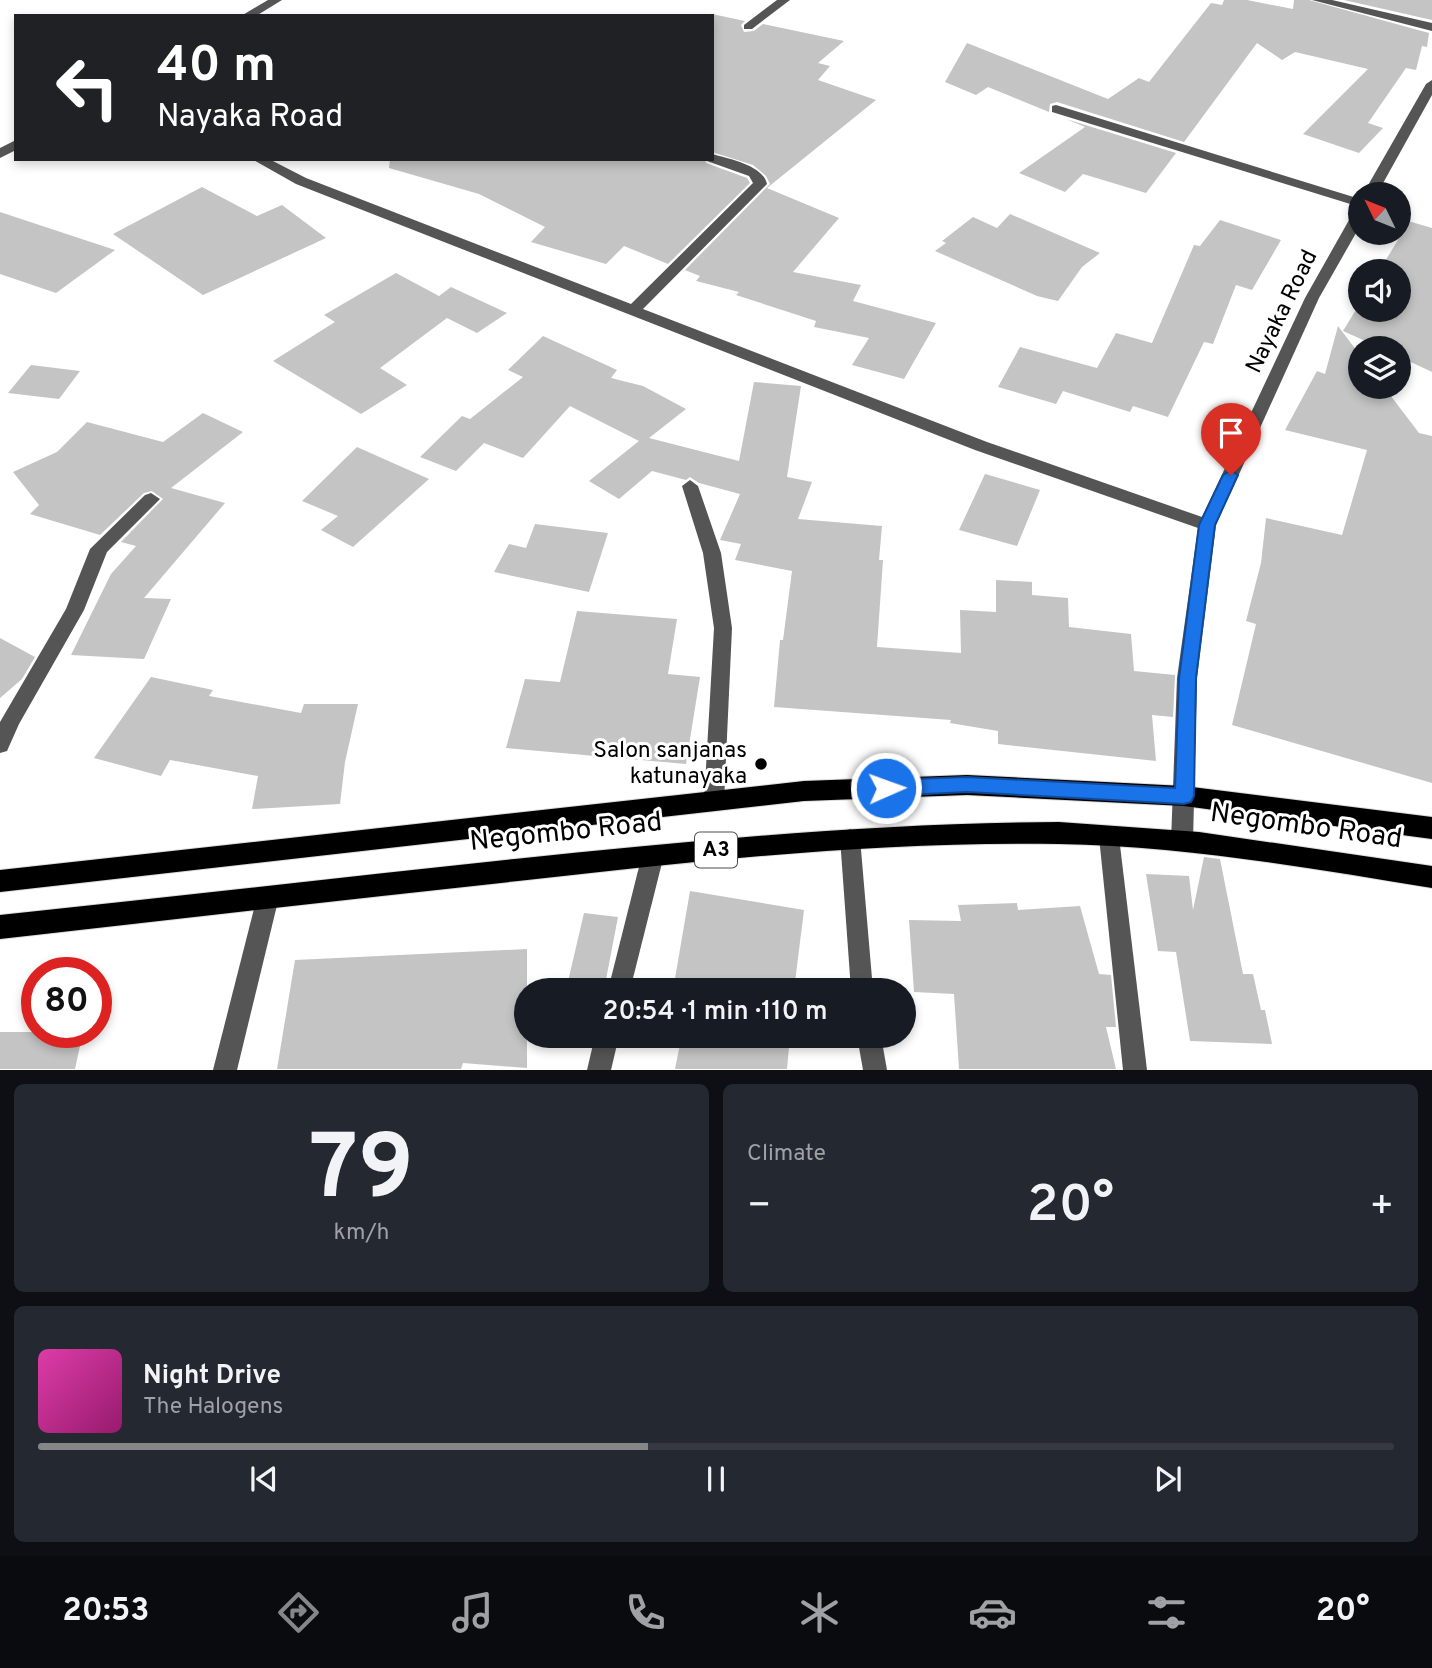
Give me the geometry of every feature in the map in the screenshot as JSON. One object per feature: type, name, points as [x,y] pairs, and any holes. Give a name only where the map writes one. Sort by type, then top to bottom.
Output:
[{"type":"highway","name":"Negombo Road","points":[[0,881],[804,792],[967,785],[1184,796],[1432,828]]},
{"type":"highway","name":"Negombo Road","points":[[0,927],[653,855],[850,838],[1060,833],[1182,842],[1309,857],[1432,877]]},
{"type":"street","points":[[251,14],[276,0]]},
{"type":"street","points":[[748,27],[784,0]]},
{"type":"street","points":[[1318,0],[1432,27]]},
{"type":"street","points":[[1377,182],[1432,84]]},
{"type":"street","points":[[1056,109],[1348,199]]},
{"type":"street","points":[[633,310],[760,184],[754,173],[714,159]]},
{"type":"street","points":[[262,161],[300,181],[981,446],[1207,525]]},
{"type":"street","name":"Nayaka Road","points":[[1182,842],[1187,678],[1207,525],[1312,298],[1348,234]]},
{"type":"street","points":[[690,486],[712,553],[723,628],[714,802]]},
{"type":"street","points":[[0,745],[10,722],[75,610],[99,549],[151,499]]},
{"type":"street","points":[[1109,837],[1135,1069]]},
{"type":"street","points":[[850,838],[861,978]]},
{"type":"street","points":[[622,978],[653,855]]},
{"type":"street","points":[[225,1069],[268,897]]},
{"type":"street","points":[[599,1069],[604,1048]]},
{"type":"street","points":[[871,1048],[875,1069]]},
{"type":"building","points":[[1224,0],[1247,0],[1293,9],[1294,0],[1309,0],[1429,33],[1427,47],[1422,46],[1416,70],[1406,68],[1368,123],[1383,128],[1359,153],[1303,134],[1368,69],[1295,52],[1282,60],[1257,43],[1184,142],[1057,102],[1050,104],[1049,112],[988,87],[976,95],[945,82],[967,43],[1108,99],[1139,78],[1149,82],[1211,3],[1222,5]]},
{"type":"building","points":[[1344,0],[1432,0],[1432,20]]},
{"type":"building","points":[[714,14],[745,21],[741,25],[744,32],[754,31],[763,24],[844,41],[818,63],[830,66],[818,80],[876,100],[767,188],[839,218],[793,272],[861,285],[853,301],[936,323],[904,379],[852,365],[869,338],[814,327],[816,321],[736,295],[739,292],[696,281],[700,276],[685,270],[770,184],[766,176],[753,165],[714,153]]},
{"type":"building","points":[[1066,119],[1176,153],[1146,193],[1083,174],[1065,192],[1019,173],[1085,127]]},
{"type":"building","points":[[390,161],[706,161],[747,178],[750,183],[668,264],[624,246],[606,264],[531,242],[545,227],[479,194],[389,168]]},
{"type":"building","points":[[202,187],[257,216],[282,205],[326,238],[203,295],[113,234]]},
{"type":"building","points":[[0,212],[115,250],[56,293],[0,274]]},
{"type":"building","points":[[1010,214],[1100,253],[1082,267],[1058,301],[1037,296],[935,251],[946,243],[942,241],[973,217],[997,228]]},
{"type":"building","points":[[1220,220],[1281,240],[1252,290],[1236,285],[1213,344],[1204,342],[1168,417],[1133,406],[1130,412],[1063,391],[1056,404],[998,387],[1020,347],[1097,368],[1116,333],[1152,343],[1194,245],[1200,246]]},
{"type":"building","points":[[1411,222],[1432,228],[1432,372],[1411,362],[1411,336],[1354,336],[1343,331],[1348,322],[1411,322],[1411,259],[1386,259],[1395,245],[1411,245]]},
{"type":"building","points":[[396,273],[439,296],[451,287],[507,313],[477,333],[447,318],[380,368],[407,385],[361,414],[273,361],[335,322],[324,315]]},
{"type":"building","points":[[1338,326],[1348,339],[1348,399],[1393,399],[1419,433],[1432,436],[1432,783],[1232,725],[1256,624],[1246,621],[1261,563],[1266,518],[1342,535],[1367,450],[1285,430],[1317,371],[1325,374]]},
{"type":"building","points":[[543,336],[617,370],[611,378],[643,386],[686,409],[649,438],[739,461],[754,382],[801,386],[787,477],[812,482],[798,519],[882,526],[879,560],[883,560],[877,647],[961,653],[960,610],[996,612],[996,580],[1032,582],[1032,595],[1068,598],[1069,627],[1131,634],[1134,671],[1175,675],[1173,717],[1152,715],[1156,761],[998,744],[998,731],[950,723],[951,720],[774,707],[780,640],[783,640],[792,571],[735,560],[741,544],[720,540],[740,494],[699,483],[690,477],[686,480],[652,471],[619,499],[589,481],[639,441],[570,406],[523,458],[484,443],[456,471],[420,457],[462,416],[470,419],[523,377],[508,370]]},
{"type":"building","points":[[31,365],[80,371],[59,399],[8,393]]},
{"type":"building","points":[[203,413],[243,432],[171,488],[225,503],[144,598],[171,599],[144,659],[71,655],[111,574],[136,546],[121,542],[163,499],[152,491],[144,493],[100,535],[30,514],[39,505],[13,472],[57,452],[87,422],[163,442]]},
{"type":"building","points":[[357,447],[429,479],[353,547],[321,530],[338,516],[302,501]]},
{"type":"building","points":[[985,474],[1040,490],[1017,546],[959,530]]},
{"type":"building","points":[[535,524],[608,533],[589,592],[494,572],[509,544],[526,548]]},
{"type":"building","points":[[577,611],[677,619],[668,674],[700,677],[686,764],[506,748],[525,679],[560,682]]},
{"type":"building","points":[[0,638],[35,657],[22,679],[0,698]]},
{"type":"building","points":[[151,677],[213,690],[209,696],[301,713],[304,704],[358,704],[345,762],[340,804],[252,809],[258,776],[170,760],[161,776],[94,758]]},
{"type":"building","points":[[1204,857],[1220,859],[1243,974],[1253,974],[1261,1010],[1265,1010],[1272,1044],[1190,1041],[1176,952],[1158,951],[1146,874],[1189,876],[1193,910]]},
{"type":"building","points":[[690,891],[804,910],[796,978],[675,978]]},
{"type":"building","points":[[1017,903],[1018,910],[1080,906],[1099,974],[1111,975],[1116,1027],[1106,1027],[1116,1069],[959,1069],[954,994],[916,992],[909,920],[961,921],[958,905]]},
{"type":"building","points":[[584,913],[618,917],[606,978],[569,978]]},
{"type":"building","points":[[527,949],[527,978],[514,978],[514,1048],[527,1048],[527,1068],[463,1063],[461,1069],[277,1069],[295,960]]},
{"type":"building","points":[[0,1032],[21,1032],[21,1048],[80,1048],[75,1069],[0,1069]]},
{"type":"building","points":[[679,1048],[789,1048],[787,1069],[675,1069]]},
{"type":"place","name":"Salon sanjanas katunayaka","points":[[761,764]]},
{"type":"route","points":[[886,788],[967,785],[1184,796],[1187,678],[1207,525],[1231,475]]}]
